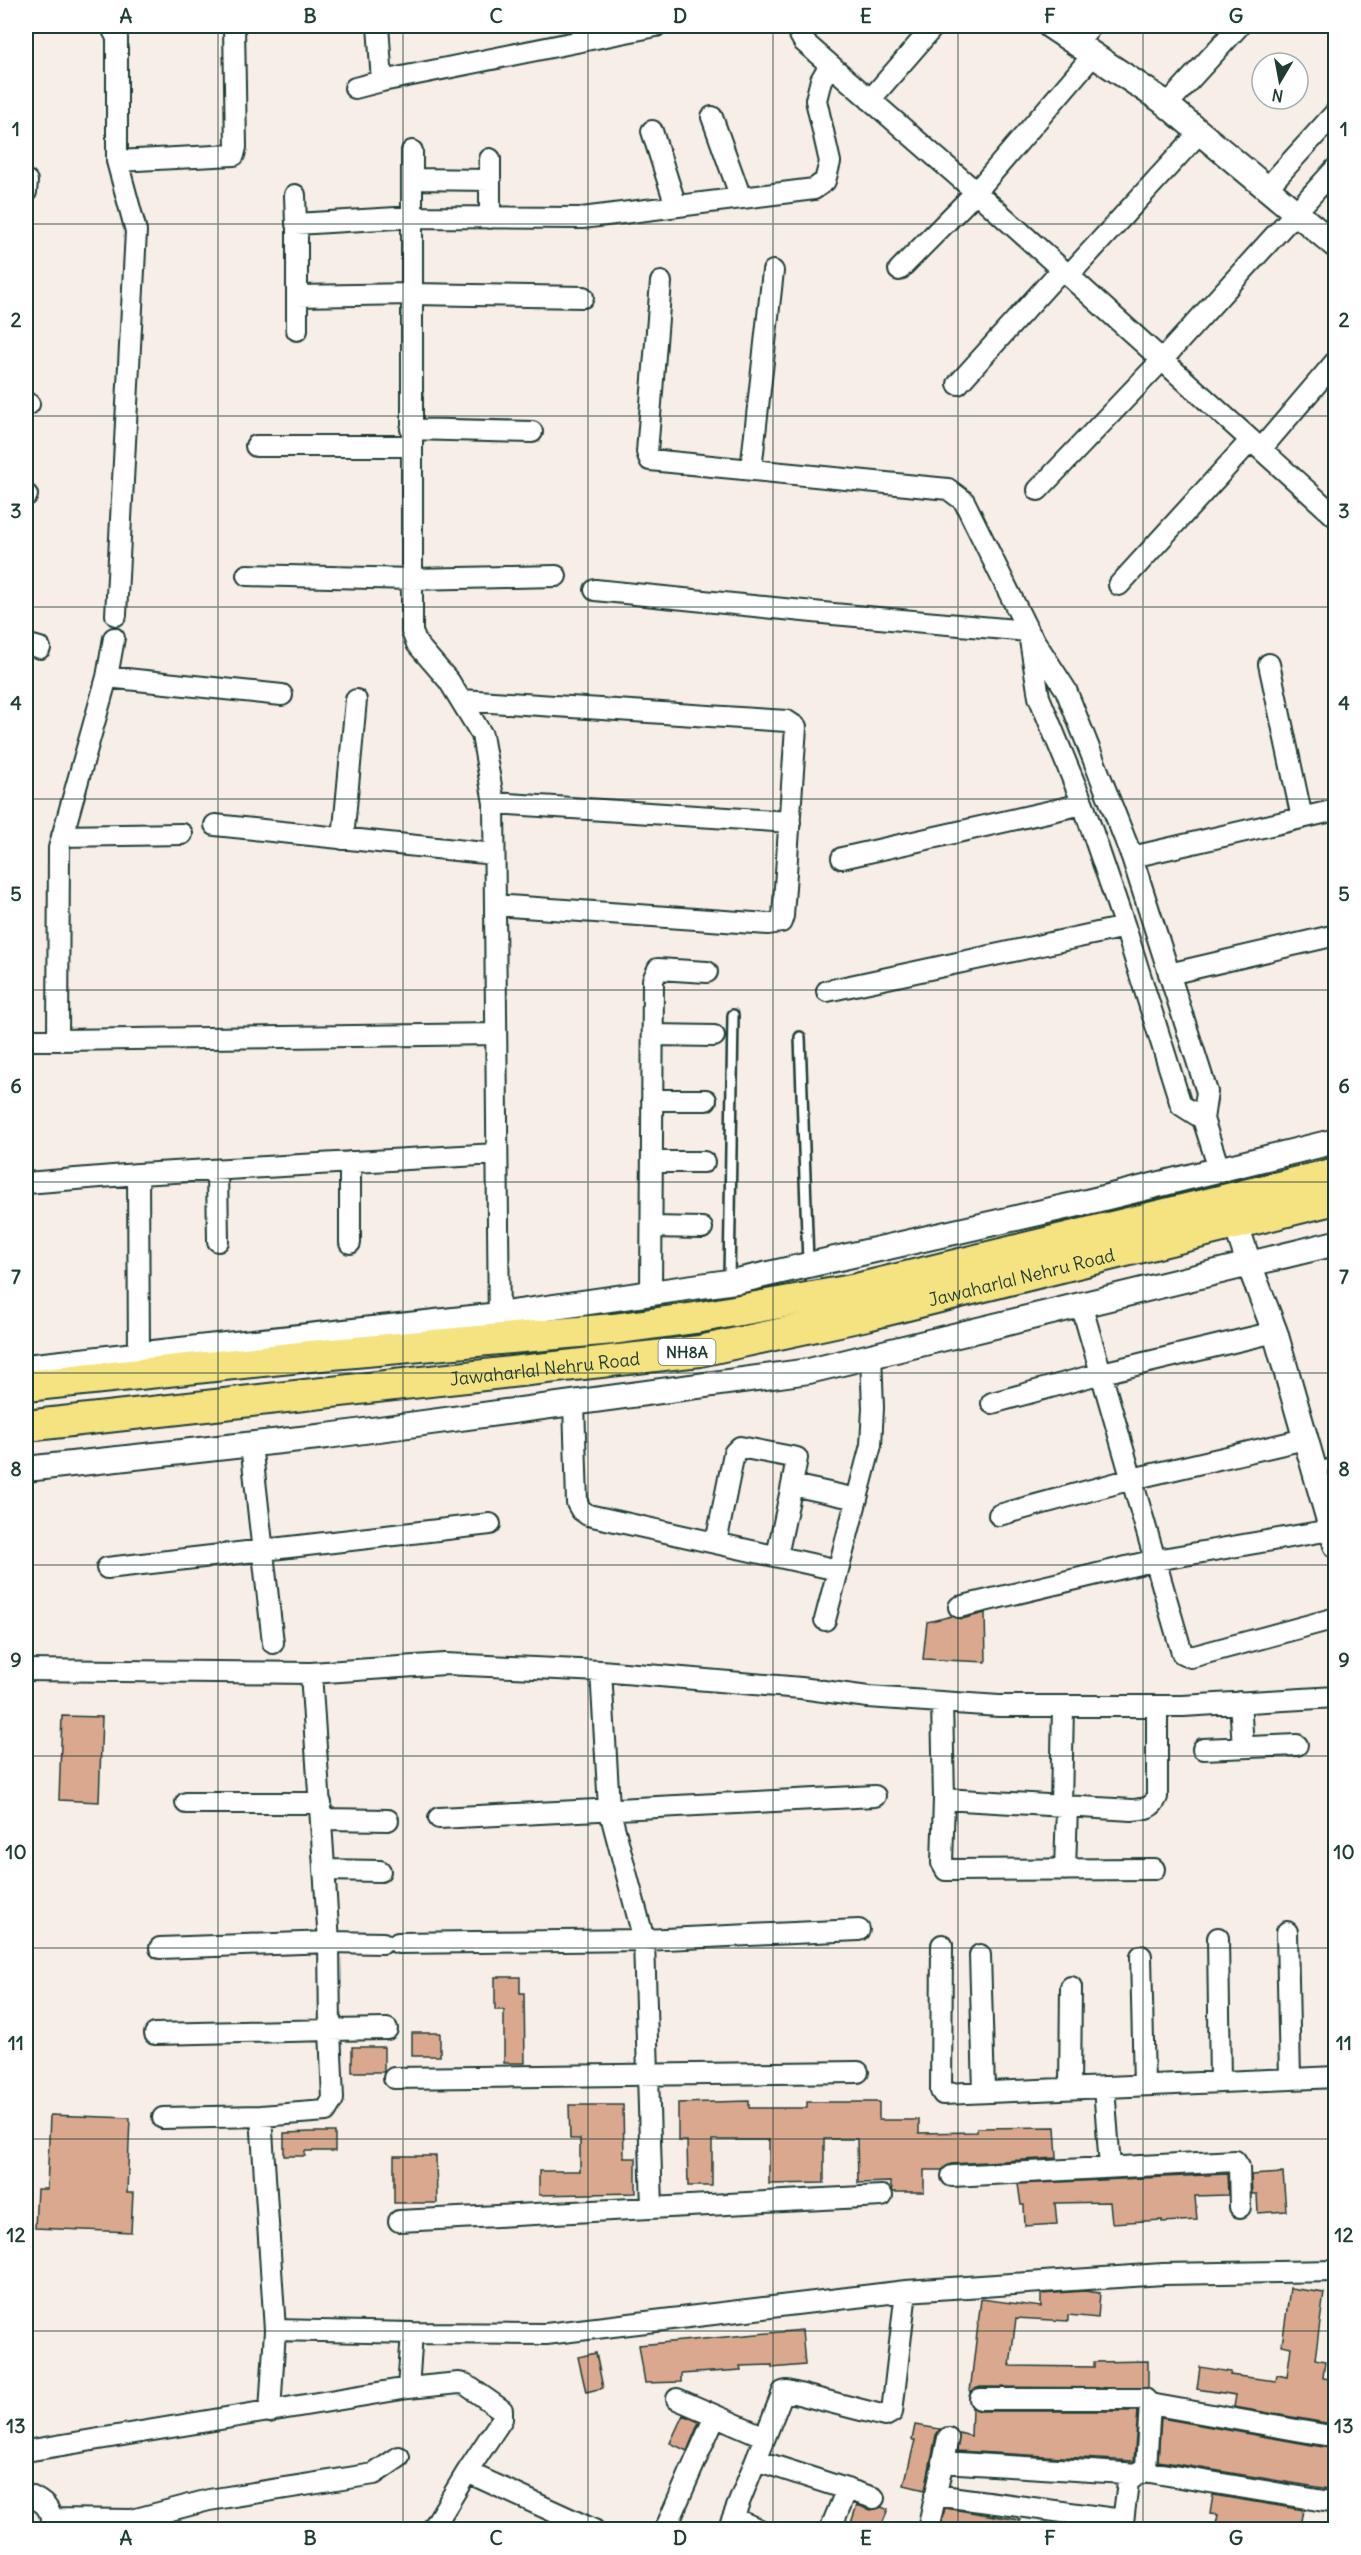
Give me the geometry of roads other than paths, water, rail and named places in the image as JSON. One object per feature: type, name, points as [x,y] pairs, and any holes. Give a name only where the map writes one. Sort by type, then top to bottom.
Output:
[{"type":"main road","name":"Jawaharlal Nehru Road","points":[[26,1426],[700,1351],[867,1315],[1232,1211],[1335,1173]]},
{"type":"main road","name":"Jawaharlal Nehru Road","points":[[26,1386],[310,1356],[499,1328],[614,1329],[695,1318],[852,1290],[1232,1211],[1335,1199]]},
{"type":"street","points":[[111,26],[117,38],[117,161],[136,231],[116,615]]},
{"type":"street","points":[[117,161],[231,157],[234,155],[236,147],[234,26]]},
{"type":"street","points":[[378,26],[382,81]]},
{"type":"street","points":[[355,88],[656,26]]},
{"type":"street","points":[[870,100],[934,26]]},
{"type":"street","points":[[1050,26],[1087,41],[1200,132],[1335,246]]},
{"type":"street","points":[[1167,105],[1239,26]]},
{"type":"street","points":[[802,29],[804,42],[976,192],[1335,517]]},
{"type":"street","points":[[899,270],[976,192],[1087,41]]},
{"type":"street","points":[[297,224],[412,217],[582,218],[814,189],[825,181],[830,162],[816,100],[821,80],[830,65]]},
{"type":"street","points":[[1267,188],[1335,112]]},
{"type":"street","points":[[712,117],[741,198]]},
{"type":"street","points":[[652,131],[676,206]]},
{"type":"street","points":[[958,384],[1200,132]]},
{"type":"street","points":[[412,152],[411,438],[414,637],[440,668],[482,735],[488,758],[494,803],[499,1328]]},
{"type":"street","points":[[490,159],[490,218]]},
{"type":"street","points":[[1038,490],[1162,360],[1335,168]]},
{"type":"street","points":[[412,179],[490,180]]},
{"type":"street","points":[[295,195],[297,330]]},
{"type":"street","points":[[751,470],[773,271]]},
{"type":"street","points":[[661,282],[647,457],[655,461],[948,489],[964,501],[1028,631],[1066,690],[1132,857],[1207,1092],[1203,1119],[1232,1211],[1275,1332],[1305,1439],[1325,1466],[1333,1537],[1156,1560],[959,1606]]},
{"type":"street","points":[[297,296],[413,294],[583,297]]},
{"type":"street","points":[[1119,585],[1335,361]]},
{"type":"street","points":[[256,446],[532,432]]},
{"type":"street","points":[[247,575],[413,579],[556,576]]},
{"type":"street","points":[[596,590],[1028,631]]},
{"type":"street","points":[[1028,631],[1039,697],[1083,804],[1125,927],[1181,1105],[1203,1119]]},
{"type":"street","points":[[58,1040],[58,862],[62,836],[107,677],[114,638]]},
{"type":"street","points":[[1269,664],[1302,818]]},
{"type":"street","points":[[107,677],[282,695]]},
{"type":"street","points":[[343,839],[356,700]]},
{"type":"street","points":[[460,700],[792,722],[796,727],[781,922],[776,924],[495,904]]},
{"type":"street","points":[[494,803],[790,822]]},
{"type":"street","points":[[842,858],[1083,804]]},
{"type":"street","points":[[1132,857],[1335,810]]},
{"type":"street","points":[[215,825],[494,854]]},
{"type":"street","points":[[62,836],[182,834]]},
{"type":"street","points":[[827,991],[1125,927]]},
{"type":"street","points":[[1169,974],[1335,935]]},
{"type":"street","points":[[651,1293],[654,974],[658,969],[707,972]]},
{"type":"street","points":[[26,1040],[496,1034]]},
{"type":"street","points":[[653,1035],[714,1036]]},
{"type":"street","points":[[652,1100],[706,1100]]},
{"type":"street","points":[[26,1367],[139,1354],[499,1328],[651,1293],[729,1282],[808,1265],[1087,1202],[1335,1141]]},
{"type":"street","points":[[26,1183],[138,1174],[497,1154]]},
{"type":"street","points":[[350,1243],[351,1162]]},
{"type":"street","points":[[652,1162],[704,1162]]},
{"type":"street","points":[[217,1170],[218,1241]]},
{"type":"street","points":[[138,1174],[139,1354]]},
{"type":"street","points":[[652,1227],[702,1228]]},
{"type":"street","points":[[26,1469],[251,1444],[809,1371],[1335,1243]]},
{"type":"street","points":[[1081,1304],[1182,1653],[1187,1656],[1335,1618]]},
{"type":"street","points":[[992,1403],[1102,1373],[1275,1332]]},
{"type":"street","points":[[825,1620],[871,1445],[871,1355]]},
{"type":"street","points":[[574,1403],[577,1503],[588,1515],[838,1570]]},
{"type":"street","points":[[999,1515],[1132,1479],[1305,1439]]},
{"type":"street","points":[[251,1444],[273,1643]]},
{"type":"street","points":[[716,1543],[734,1453],[737,1449],[740,1447],[796,1458],[777,1556]]},
{"type":"street","points":[[792,1485],[857,1499]]},
{"type":"street","points":[[107,1568],[490,1524]]},
{"type":"street","points":[[26,1670],[311,1673],[445,1664],[601,1671],[942,1702],[1157,1706],[1335,1697]]},
{"type":"street","points":[[601,1671],[609,1808],[645,1940],[652,2208]]},
{"type":"street","points":[[163,2118],[319,2113],[331,2106],[333,2099],[329,1942],[311,1673]]},
{"type":"street","points":[[942,1702],[944,1799],[942,1863],[946,1870],[1154,1869]]},
{"type":"street","points":[[1240,1702],[1242,1747]]},
{"type":"street","points":[[1063,1706],[1065,1870]]},
{"type":"street","points":[[944,1799],[1147,1809],[1154,1804],[1157,1797],[1157,1706]]},
{"type":"street","points":[[1203,1749],[1297,1745]]},
{"type":"street","points":[[439,1818],[875,1796]]},
{"type":"street","points":[[186,1803],[322,1811],[388,1820]]},
{"type":"street","points":[[324,1870],[380,1871]]},
{"type":"street","points":[[160,1948],[329,1942],[645,1940],[859,1930]]},
{"type":"street","points":[[1287,1932],[1290,2079]]},
{"type":"street","points":[[1218,1938],[1220,2082]]},
{"type":"street","points":[[942,1945],[941,2091],[944,2094],[1335,2077]]},
{"type":"street","points":[[980,1955],[984,2091]]},
{"type":"street","points":[[1141,1956],[1144,2085]]},
{"type":"street","points":[[1070,2088],[1071,1987]]},
{"type":"street","points":[[155,2034],[387,2028]]},
{"type":"street","points":[[394,2078],[858,2072]]},
{"type":"street","points":[[1104,2087],[1110,2168]]},
{"type":"street","points":[[261,2116],[275,2330],[270,2412]]},
{"type":"street","points":[[952,2176],[1235,2161],[1239,2167],[1240,2207]]},
{"type":"street","points":[[399,2221],[882,2196]]},
{"type":"street","points":[[275,2330],[546,2334],[906,2291],[1163,2274],[1335,2271]]},
{"type":"street","points":[[760,2529],[730,2524],[780,2398],[787,2391],[885,2416],[889,2415],[892,2412],[906,2291]]},
{"type":"street","points":[[408,2388],[412,2333]]},
{"type":"street","points":[[26,2451],[408,2388],[465,2384],[502,2410],[502,2419],[432,2529]]},
{"type":"street","points":[[980,2399],[1142,2398],[1150,2404],[1335,2437]]},
{"type":"street","points":[[677,2399],[765,2437]]},
{"type":"street","points":[[1142,2472],[1150,2404]]},
{"type":"street","points":[[664,2529],[716,2416]]},
{"type":"street","points":[[928,2529],[948,2438]]},
{"type":"street","points":[[26,2494],[41,2501],[48,2508],[51,2524],[132,2520],[209,2500],[374,2474],[399,2457]]},
{"type":"street","points":[[756,2460],[874,2498]]},
{"type":"street","points":[[942,2462],[1142,2472],[1335,2503]]},
{"type":"street","points":[[467,2472],[594,2529]]},
{"type":"street","points":[[935,2495],[1123,2525],[1128,2482],[1142,2472]]},
{"type":"street","points":[[830,2529],[846,2489]]},
{"type":"lane","points":[[729,1282],[733,1015]]},
{"type":"lane","points":[[800,1037],[808,1265]]}]
